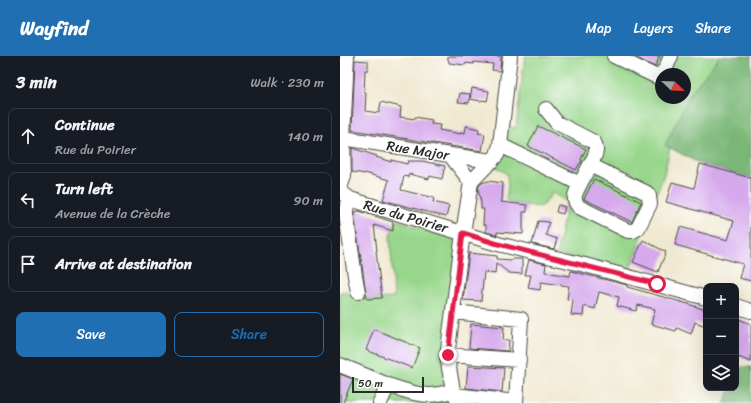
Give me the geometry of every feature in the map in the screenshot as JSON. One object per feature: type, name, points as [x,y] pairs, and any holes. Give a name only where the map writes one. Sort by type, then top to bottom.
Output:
[{"type":"street","points":[[340,188],[344,176],[343,138],[347,56]]},
{"type":"street","points":[[455,396],[448,355],[463,233],[471,182],[497,155],[500,145],[510,56]]},
{"type":"street","points":[[614,56],[657,77],[665,70],[671,56]]},
{"type":"street","points":[[546,109],[557,123],[594,142],[596,146],[596,151],[590,165],[574,197],[578,207],[628,231],[633,231],[638,228],[650,204],[647,193],[590,165]]},
{"type":"street","name":"Rue Major","points":[[343,138],[492,161]]},
{"type":"street","points":[[500,145],[580,184]]},
{"type":"street","points":[[450,155],[471,182]]},
{"type":"street","points":[[345,195],[346,214],[358,292]]},
{"type":"street","name":"Rue du Poirier","points":[[345,195],[498,244],[585,265],[703,297]]},
{"type":"street","points":[[739,307],[751,311]]},
{"type":"street","points":[[340,365],[388,385],[415,394],[444,394],[516,402],[522,319],[453,312]]},
{"type":"street","points":[[448,355],[519,360]]},
{"type":"street","points":[[380,403],[388,385]]},
{"type":"green space","points":[[525,56],[623,56],[654,70],[660,56],[720,56],[691,93],[691,68],[655,68],[655,104],[685,104],[665,145],[670,148],[664,174],[630,269],[617,271],[556,254],[567,202],[553,193],[541,207],[512,203],[506,200],[508,185],[507,174],[494,166],[506,127],[516,128]]},
{"type":"green space","points":[[720,56],[751,56],[751,178],[700,164],[665,145],[685,104],[691,104],[691,93]]},
{"type":"green space","points":[[397,220],[459,240],[449,327],[458,403],[340,403],[340,292],[345,291],[371,299],[394,298],[390,235]]},
{"type":"green space","points":[[742,367],[751,367],[751,403],[724,403],[730,391],[739,391],[739,370]]},
{"type":"building","points":[[448,56],[501,56],[500,71],[492,70],[493,64],[474,62],[474,64],[466,63],[465,65],[449,63]]},
{"type":"building","points":[[633,56],[660,56],[655,67]]},
{"type":"building","points":[[355,60],[368,61],[368,70],[365,70],[365,111],[379,113],[381,102],[401,107],[400,117],[415,119],[415,117],[432,120],[431,124],[440,125],[439,130],[461,134],[461,132],[465,133],[466,126],[479,129],[478,133],[485,134],[482,151],[352,130]]},
{"type":"building","points":[[472,88],[489,91],[487,101],[470,99]]},
{"type":"building","points":[[460,93],[470,94],[469,103],[458,102]]},
{"type":"building","points":[[538,126],[586,149],[581,159],[582,162],[576,170],[528,146]]},
{"type":"building","points":[[352,148],[391,162],[391,160],[407,164],[408,161],[422,161],[445,166],[442,179],[430,176],[429,179],[409,174],[408,177],[404,176],[401,190],[434,198],[433,202],[449,206],[446,217],[383,200],[389,180],[365,173],[352,172]]},
{"type":"building","points":[[700,164],[751,178],[751,281],[739,278],[743,264],[675,245],[680,227],[728,240],[734,221],[666,202],[672,182],[694,188]]},
{"type":"building","points":[[594,179],[641,202],[632,222],[584,199]]},
{"type":"building","points":[[488,181],[503,183],[501,202],[527,205],[527,212],[523,212],[523,234],[497,232],[497,235],[486,232],[486,225],[483,225],[484,209],[481,209],[478,190],[482,183]]},
{"type":"building","points":[[558,205],[565,207],[563,214],[556,212]]},
{"type":"building","points":[[359,211],[393,222],[393,231],[374,225],[382,298],[367,299],[354,213]]},
{"type":"building","points":[[538,221],[549,222],[546,235],[557,239],[554,249],[532,244]]},
{"type":"building","points":[[643,240],[666,252],[658,272],[633,262]]},
{"type":"building","points":[[469,253],[497,256],[497,259],[522,259],[522,274],[509,273],[496,263],[495,274],[484,272],[481,301],[463,300]]},
{"type":"building","points":[[529,260],[546,264],[545,272],[570,276],[571,271],[627,285],[627,287],[703,309],[703,325],[695,322],[691,334],[677,328],[676,331],[651,324],[655,309],[638,305],[636,311],[617,306],[619,297],[599,292],[595,309],[584,306],[583,316],[571,315],[573,300],[567,299],[569,286],[541,282],[540,290],[528,288],[531,275],[525,275]]},
{"type":"building","points":[[739,319],[751,324],[751,362],[739,357]]},
{"type":"building","points":[[471,324],[504,327],[503,340],[509,340],[508,351],[469,348]]},
{"type":"building","points":[[374,329],[420,348],[412,368],[366,350]]},
{"type":"building","points":[[468,366],[504,368],[502,392],[466,388]]},
{"type":"building","points":[[340,374],[353,379],[343,403],[340,403]]},
{"type":"route","points":[[448,355],[463,233],[498,244],[657,284]]}]
